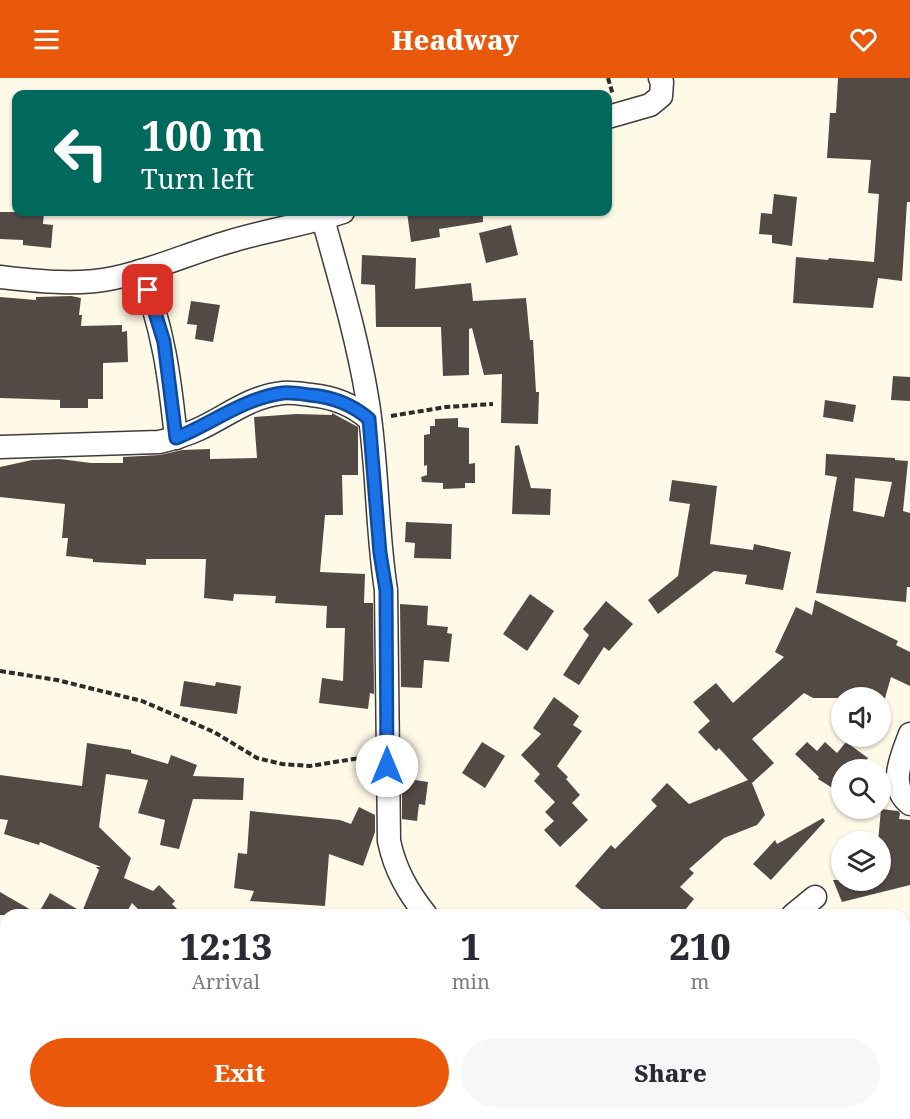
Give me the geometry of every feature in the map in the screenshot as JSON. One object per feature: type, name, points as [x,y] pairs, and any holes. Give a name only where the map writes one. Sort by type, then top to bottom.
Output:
[{"type":"street","points":[[612,116],[650,105],[660,96],[662,82],[660,78]]},
{"type":"street","points":[[0,277],[36,281],[83,282],[113,278],[229,241],[329,216]]},
{"type":"street","points":[[333,216],[347,308],[367,397],[380,553],[386,590],[388,824],[391,850],[404,884],[422,909]]},
{"type":"street","points":[[140,271],[164,342],[176,438]]},
{"type":"street","points":[[0,447],[137,443],[176,438],[200,428],[229,411],[258,399],[284,393],[320,396],[342,402],[369,419]]},
{"type":"street","points":[[910,734],[898,769],[898,788],[906,802],[910,804]]},
{"type":"street","points":[[800,909],[815,897]]},
{"type":"path","points":[[369,419],[446,407],[494,404]]},
{"type":"path","points":[[0,671],[57,680],[142,700],[214,732],[257,758],[282,764],[310,766],[387,751]]},
{"type":"building","points":[[838,78],[910,78],[910,202],[907,202],[902,281],[878,278],[873,308],[793,303],[796,257],[874,262],[879,194],[868,193],[871,160],[827,158],[830,113],[836,113]]},
{"type":"building","points":[[774,194],[797,197],[792,246],[772,243],[772,235],[759,234],[761,213],[772,214]]},
{"type":"building","points":[[0,212],[12,212],[12,216],[44,216],[43,224],[53,225],[51,248],[23,245],[23,240],[0,239]]},
{"type":"building","points":[[408,216],[483,216],[483,222],[439,229],[440,237],[411,242]]},
{"type":"building","points":[[511,225],[518,255],[486,263],[479,233]]},
{"type":"building","points":[[362,255],[416,258],[415,289],[471,283],[473,301],[526,298],[530,340],[533,340],[536,392],[539,392],[538,424],[501,423],[502,374],[484,375],[472,328],[469,329],[469,375],[443,376],[441,327],[376,327],[375,285],[361,284]]},
{"type":"building","points":[[0,297],[36,300],[36,297],[81,298],[79,315],[82,315],[81,326],[122,325],[122,332],[127,331],[128,362],[103,363],[103,399],[88,399],[88,408],[60,408],[60,400],[0,398]]},
{"type":"building","points":[[191,301],[220,305],[213,342],[195,339],[197,325],[187,324]]},
{"type":"building","points":[[893,376],[910,377],[910,401],[891,400]]},
{"type":"building","points":[[825,400],[856,405],[853,422],[823,417]]},
{"type":"building","points":[[332,413],[358,427],[358,475],[342,475],[343,515],[325,515],[320,572],[365,574],[364,603],[373,603],[374,694],[370,693],[368,709],[319,703],[322,678],[343,681],[345,628],[326,628],[327,606],[275,603],[276,596],[234,594],[233,601],[204,598],[206,559],[146,559],[146,565],[93,562],[93,559],[66,556],[68,538],[62,538],[65,504],[0,497],[0,467],[32,460],[60,459],[91,463],[123,463],[123,457],[210,449],[210,459],[257,458],[254,417],[296,414],[332,415]]},
{"type":"building","points":[[458,418],[458,427],[469,428],[469,464],[475,463],[475,483],[465,483],[465,488],[443,489],[443,483],[422,482],[421,477],[427,475],[427,465],[424,466],[424,435],[430,434],[430,426],[435,426],[435,419]]},
{"type":"building","points":[[519,445],[531,488],[551,489],[550,515],[512,514],[515,446]]},
{"type":"building","points":[[826,454],[895,458],[895,460],[908,461],[903,511],[910,513],[910,587],[907,587],[906,602],[816,593],[837,477],[825,475]],"holes":[[[855,478],[892,482],[884,517],[853,511]]]},
{"type":"building","points":[[672,480],[717,486],[710,544],[753,550],[754,544],[791,552],[783,590],[745,584],[747,575],[714,571],[658,614],[648,600],[678,576],[690,504],[669,501]]},
{"type":"building","points":[[406,522],[452,524],[451,559],[414,558],[415,543],[405,542]]},
{"type":"building","points":[[530,594],[554,611],[527,651],[503,634]]},
{"type":"building","points":[[815,600],[898,641],[896,645],[910,652],[910,686],[891,677],[888,687],[831,687],[831,698],[813,698],[804,693],[752,739],[774,763],[752,783],[765,815],[757,825],[724,838],[689,869],[694,873],[680,887],[694,899],[686,909],[601,909],[575,886],[611,845],[615,849],[657,806],[651,800],[667,783],[689,804],[748,780],[719,748],[716,751],[698,732],[710,721],[693,702],[716,683],[733,703],[784,657],[775,652],[796,607],[812,615]]},
{"type":"building","points":[[606,601],[633,624],[609,651],[604,647],[579,685],[563,675],[589,635],[583,629]]},
{"type":"building","points":[[400,604],[428,606],[427,625],[448,627],[447,633],[452,634],[449,662],[424,660],[422,688],[401,687]]},
{"type":"building","points":[[184,681],[215,686],[216,682],[241,686],[237,714],[180,706]]},
{"type":"building","points":[[554,697],[579,716],[573,725],[582,731],[557,766],[580,795],[572,803],[588,820],[560,847],[544,830],[554,821],[545,812],[555,802],[534,781],[540,774],[521,755],[541,734],[533,728]]},
{"type":"building","points":[[482,742],[505,756],[485,788],[462,773]]},
{"type":"building","points":[[807,742],[817,751],[825,742],[837,753],[842,747],[853,747],[868,758],[831,759],[831,787],[818,779],[819,777],[795,754]]},
{"type":"building","points":[[87,743],[131,750],[131,753],[168,764],[171,755],[197,765],[193,776],[244,778],[243,800],[193,799],[179,849],[160,845],[165,820],[138,813],[148,780],[106,774],[99,827],[131,858],[124,878],[153,891],[159,885],[175,901],[172,904],[177,909],[138,909],[132,903],[128,909],[83,909],[99,870],[96,867],[101,867],[40,842],[39,845],[4,834],[8,820],[0,819],[0,775],[82,786]]},
{"type":"building","points":[[402,778],[428,782],[425,805],[419,804],[417,821],[402,819]]},
{"type":"building","points":[[359,807],[375,815],[375,832],[363,866],[329,854],[325,906],[250,901],[254,891],[234,888],[238,853],[247,854],[250,811],[340,820],[351,824]]},
{"type":"building","points":[[891,810],[900,813],[899,819],[910,820],[910,885],[891,890],[891,831],[879,831],[880,819],[891,819]]},
{"type":"building","points":[[823,818],[825,821],[771,880],[753,864],[775,840],[777,844]]},
{"type":"building","points":[[838,891],[886,891],[842,902]]},
{"type":"building","points":[[0,892],[29,909],[0,909]]},
{"type":"building","points":[[50,893],[77,909],[41,909]]},
{"type":"route","points":[[148,290],[164,342],[176,438],[200,428],[229,411],[258,399],[284,393],[320,396],[342,402],[369,419],[380,553],[386,590],[387,766]]}]
